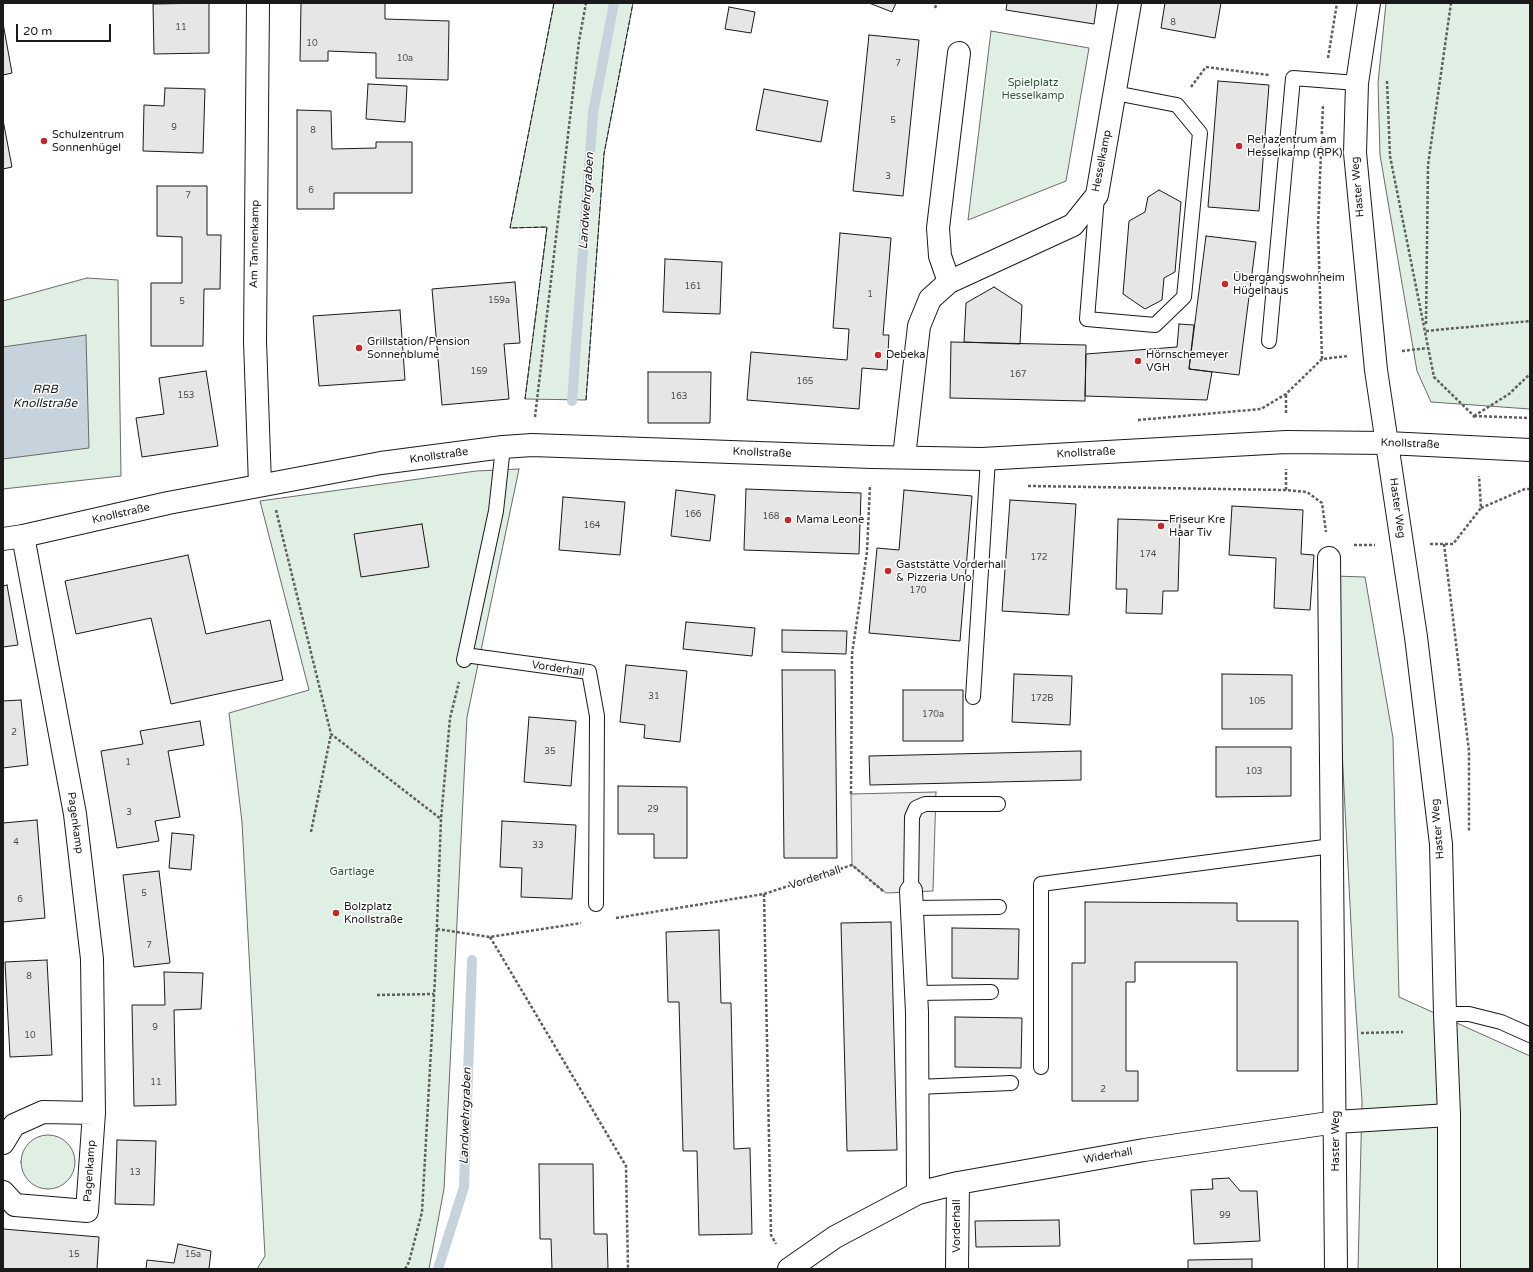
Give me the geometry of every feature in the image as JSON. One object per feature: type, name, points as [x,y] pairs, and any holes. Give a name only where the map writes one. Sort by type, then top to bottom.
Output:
[{"type":"street","name":"Am Tannenkamp","points":[[258,3],[255,341],[260,485]]},
{"type":"street","name":"Hesselkamp","points":[[904,457],[919,326],[930,299],[949,282],[1073,225],[1097,195],[1130,3]]},
{"type":"street","name":"Haster Weg","points":[[1369,3],[1357,83],[1355,153],[1376,370],[1416,637],[1441,844],[1449,1115],[1449,1269]]},
{"type":"street","points":[[949,282],[940,256],[938,228],[959,53]]},
{"type":"street","name":"Knollstraße","points":[[13,538],[168,503],[381,463],[503,447],[532,445],[872,457],[988,459],[1286,442],[1387,443],[1530,450]]},
{"type":"street","name":"Pagenkamp","points":[[3,1192],[15,1205],[88,1211],[94,1113],[92,959],[75,814],[13,538]]},
{"type":"street","name":"Haster Weg","points":[[1328,548],[1336,1122],[1336,1269]]},
{"type":"street","points":[[911,900],[916,993],[918,1192]]},
{"type":"street","points":[[3,1143],[14,1125],[42,1112],[94,1113]]},
{"type":"street","name":"Widerhall","points":[[789,1269],[835,1237],[918,1192],[958,1183],[1144,1150],[1336,1122],[1449,1115]]},
{"type":"street","name":"Vorderhall","points":[[957,1269],[958,1183]]},
{"type":"lane","points":[[1270,341],[1293,78],[1357,83]]},
{"type":"lane","points":[[1097,195],[1087,319],[1155,325],[1184,297],[1200,133],[1177,105],[1115,93]]},
{"type":"lane","points":[[464,658],[496,511],[503,447]]},
{"type":"lane","points":[[973,697],[988,459]]},
{"type":"lane","name":"Vorderhall","points":[[464,658],[589,672],[597,716],[596,904]]},
{"type":"lane","points":[[998,804],[925,804],[916,808],[912,817],[911,900],[999,907]]},
{"type":"lane","points":[[1041,1067],[1041,884],[1332,846]]},
{"type":"lane","points":[[916,993],[991,992]]},
{"type":"lane","points":[[1445,1014],[1469,1014],[1501,1022],[1530,1035]]},
{"type":"lane","points":[[917,1087],[1011,1083]]},
{"type":"path","points":[[532,445],[579,41],[586,3]]},
{"type":"path","points":[[935,8],[936,3]]},
{"type":"path","points":[[1134,421],[1261,409],[1286,394],[1322,359],[1318,227],[1324,80],[1337,3]]},
{"type":"path","points":[[1426,331],[1428,165],[1451,3]]},
{"type":"path","points":[[1177,105],[1206,67],[1293,78]]},
{"type":"path","points":[[1387,78],[1390,156],[1434,377],[1474,416],[1530,418]]},
{"type":"path","points":[[1426,331],[1530,321]]},
{"type":"path","points":[[1474,416],[1509,394],[1530,374]]},
{"type":"path","points":[[851,794],[852,654],[867,552],[872,457]]},
{"type":"path","points":[[260,485],[274,502],[331,734],[311,832]]},
{"type":"path","points":[[987,486],[1286,490],[1307,492],[1322,503],[1328,548]]},
{"type":"path","points":[[1481,508],[1525,489],[1530,489]]},
{"type":"path","points":[[1444,544],[1469,750],[1469,838]]},
{"type":"path","points":[[405,1269],[409,1262],[422,1212],[434,994],[441,819],[450,718],[464,658]]},
{"type":"path","points":[[331,734],[441,819]]},
{"type":"path","name":"Vorderhall","points":[[609,919],[764,894],[852,865],[886,893],[911,900]]},
{"type":"path","points":[[764,894],[771,1235],[789,1269]]},
{"type":"path","points":[[437,928],[490,938],[588,922]]},
{"type":"path","points":[[490,938],[626,1166],[628,1269]]},
{"type":"path","points":[[377,995],[434,994]]},
{"type":"path","points":[[1334,1033],[1403,1032]]},
{"type":"green space","points":[[554,3],[633,3],[604,154],[586,400],[525,399],[547,227],[510,228]]},
{"type":"green space","points":[[1386,3],[1530,3],[1530,409],[1431,402],[1417,371],[1380,155],[1378,83]]},
{"type":"green space","name":"Spielplatz Hesselkamp","points":[[991,31],[1089,48],[1066,181],[968,220]]},
{"type":"green space","points":[[87,278],[118,280],[121,476],[3,489],[3,301]]},
{"type":"green space","name":"Gartlage","points":[[519,469],[467,717],[444,1189],[429,1269],[257,1269],[265,1256],[242,822],[229,713],[309,690],[260,501],[476,471]]},
{"type":"green space","points":[[1333,576],[1365,577],[1393,738],[1399,997],[1530,1056],[1530,1269],[1358,1269],[1362,1101],[1354,982]]},
{"type":"green space","points":[[43,1135],[53,1135],[63,1139],[71,1147],[75,1157],[75,1167],[71,1177],[63,1185],[53,1189],[43,1189],[33,1185],[25,1177],[21,1167],[21,1157],[25,1147],[33,1139]]},
{"type":"shaded area","points":[[936,792],[933,891],[886,893],[852,865],[851,794]]},
{"type":"water","name":"RRB Knollstraße","points":[[86,335],[89,448],[3,459],[3,347]]},
{"type":"building","points":[[209,3],[209,53],[154,54],[153,4]]},
{"type":"building","points":[[301,3],[385,3],[385,19],[449,21],[448,80],[376,78],[376,53],[328,51],[328,61],[300,61]]},
{"type":"building","points":[[869,3],[896,3],[892,12]]},
{"type":"building","points":[[1007,3],[1097,3],[1094,24],[1006,10]]},
{"type":"building","points":[[1165,3],[1221,3],[1215,38],[1161,28]]},
{"type":"building","points":[[729,7],[755,12],[751,33],[725,29]]},
{"type":"building","points":[[3,23],[12,73],[3,75]]},
{"type":"building","points":[[869,35],[919,40],[903,196],[853,191]]},
{"type":"building","name":"Rehazentrum am Hesselkamp (RPK)","points":[[1218,81],[1269,85],[1259,211],[1208,207]]},
{"type":"building","points":[[368,84],[407,86],[405,122],[366,119]]},
{"type":"building","points":[[165,88],[205,89],[203,153],[143,151],[144,105],[164,106]]},
{"type":"building","points":[[764,89],[828,101],[821,142],[756,130]]},
{"type":"building","points":[[297,110],[331,111],[332,149],[376,148],[376,142],[412,142],[412,193],[334,193],[334,209],[297,209]]},
{"type":"building","points":[[3,120],[12,167],[3,169]]},
{"type":"building","points":[[157,186],[207,186],[207,235],[221,235],[220,289],[204,289],[203,346],[151,346],[151,283],[182,283],[182,237],[157,236]]},
{"type":"building","points":[[1159,190],[1181,202],[1175,272],[1164,278],[1162,300],[1145,309],[1123,294],[1129,221],[1145,212],[1148,197]]},
{"type":"building","points":[[840,233],[891,238],[883,335],[889,335],[887,370],[862,368],[859,409],[747,400],[751,352],[847,360],[849,329],[833,328]]},
{"type":"building","name":"Übergangswohnheim Hügelhaus","points":[[1206,236],[1256,242],[1239,375],[1189,369]]},
{"type":"building","points":[[665,259],[722,262],[720,314],[663,312]]},
{"type":"building","points":[[515,282],[520,343],[504,344],[509,399],[442,405],[432,289]]},
{"type":"building","points":[[994,287],[1022,305],[1020,344],[964,342],[966,303]]},
{"type":"building","name":"Grillstation/Pension Sonnenblume","points":[[400,310],[405,380],[319,386],[313,316]]},
{"type":"building","name":"Hörnschemeyer VGH","points":[[1179,324],[1194,325],[1189,369],[1212,372],[1207,400],[1085,396],[1086,354],[1177,347]]},
{"type":"building","points":[[951,342],[1086,345],[1085,401],[950,398]]},
{"type":"building","points":[[206,371],[218,446],[142,457],[136,418],[164,414],[159,378]]},
{"type":"building","points":[[648,372],[711,372],[710,423],[648,423]]},
{"type":"building","points":[[746,489],[861,493],[859,554],[744,550]]},
{"type":"building","points":[[676,490],[715,495],[710,541],[671,536]]},
{"type":"building","points":[[904,490],[972,496],[960,641],[869,633],[877,548],[899,550]]},
{"type":"building","points":[[563,497],[625,502],[620,555],[559,550]]},
{"type":"building","points":[[1010,500],[1076,504],[1069,615],[1002,611]]},
{"type":"building","points":[[1232,506],[1303,510],[1301,554],[1314,555],[1310,610],[1274,608],[1276,558],[1229,555]]},
{"type":"building","points":[[1118,519],[1180,521],[1178,591],[1163,591],[1162,614],[1126,613],[1127,589],[1116,589]]},
{"type":"building","points":[[422,524],[429,567],[361,577],[354,534]]},
{"type":"building","points":[[188,555],[206,634],[270,620],[283,680],[171,704],[151,618],[76,634],[65,581]]},
{"type":"building","points":[[7,585],[18,645],[3,647],[3,586]]},
{"type":"building","points":[[686,622],[755,628],[752,656],[683,649]]},
{"type":"building","points":[[782,630],[847,631],[846,654],[782,652]]},
{"type":"building","points":[[626,665],[687,671],[680,742],[644,738],[645,725],[620,722]]},
{"type":"building","points":[[782,670],[835,670],[837,858],[784,858]]},
{"type":"building","points":[[1014,674],[1072,676],[1070,725],[1012,722]]},
{"type":"building","points":[[1222,674],[1292,675],[1292,729],[1222,729]]},
{"type":"building","points":[[903,690],[963,690],[963,741],[903,741]]},
{"type":"building","points":[[21,700],[28,765],[3,768],[3,701]]},
{"type":"building","points":[[529,717],[576,721],[571,786],[524,782]]},
{"type":"building","points":[[200,721],[204,745],[168,751],[180,817],[155,821],[159,841],[117,848],[101,751],[143,744],[140,731]]},
{"type":"building","points":[[1216,747],[1291,747],[1291,796],[1216,797]]},
{"type":"building","points":[[1081,751],[1081,780],[870,785],[869,756]]},
{"type":"building","points":[[618,786],[687,787],[687,858],[654,858],[654,834],[618,834]]},
{"type":"building","points":[[37,820],[45,918],[3,922],[3,823]]},
{"type":"building","points":[[502,821],[576,825],[572,899],[521,897],[522,868],[500,867]]},
{"type":"building","points":[[172,833],[194,835],[191,870],[169,868]]},
{"type":"building","points":[[159,871],[170,963],[134,967],[123,875]]},
{"type":"building","points":[[1085,902],[1237,903],[1237,921],[1298,921],[1298,1071],[1237,1071],[1237,962],[1135,962],[1135,982],[1126,982],[1126,1071],[1138,1071],[1138,1101],[1072,1101],[1072,963],[1085,963]]},
{"type":"building","points":[[891,922],[897,1150],[847,1151],[841,923]]},
{"type":"building","points":[[952,928],[1019,929],[1018,979],[952,978]]},
{"type":"building","points":[[719,930],[721,1003],[731,1003],[734,1149],[750,1148],[752,1234],[699,1235],[697,1151],[683,1151],[679,1002],[668,1002],[666,932]]},
{"type":"building","points":[[47,960],[52,1055],[10,1057],[5,962]]},
{"type":"building","points":[[164,972],[203,973],[201,1009],[174,1010],[176,1105],[134,1106],[132,1005],[165,1005]]},
{"type":"building","points":[[955,1017],[1022,1018],[1021,1068],[955,1067]]},
{"type":"building","points":[[117,1140],[156,1141],[154,1205],[115,1204]]},
{"type":"building","points":[[539,1164],[593,1164],[594,1234],[607,1234],[608,1269],[552,1269],[551,1239],[540,1239]]},
{"type":"building","points":[[1229,1178],[1240,1191],[1257,1191],[1260,1241],[1194,1244],[1191,1190],[1213,1189],[1212,1179]]},
{"type":"building","points":[[1059,1220],[1060,1246],[976,1247],[975,1221]]},
{"type":"building","points":[[3,1229],[99,1237],[97,1269],[3,1269]]},
{"type":"building","points":[[178,1244],[211,1251],[209,1269],[146,1269],[147,1260],[174,1263]]},
{"type":"building","points":[[1252,1259],[1252,1269],[1188,1269],[1188,1260]]},
{"type":"waterway","name":"Landwehrgraben","points":[[572,401],[593,113],[614,3]]},
{"type":"waterway","name":"Landwehrgraben","points":[[438,1269],[464,1187],[472,960]]},
{"type":"fence","points":[[525,399],[547,227],[510,228],[554,3]]},
{"type":"fence","points":[[586,400],[604,154],[633,3]]},
{"type":"place","name":"Schulzentrum Sonnenhügel","points":[[44,141]]},
{"type":"place","name":"Rehazentrum am Hesselkamp (RPK)","points":[[1239,146]]},
{"type":"place","name":"Übergangswohnheim Hügelhaus","points":[[1225,284]]},
{"type":"place","name":"Grillstation/Pension Sonnenblume","points":[[359,348]]},
{"type":"place","name":"Debeka","points":[[878,355]]},
{"type":"place","name":"Hörnschemeyer VGH","points":[[1138,361]]},
{"type":"place","name":"Mama Leone","points":[[788,520]]},
{"type":"place","name":"Friseur Kre Haar Tiv","points":[[1161,526]]},
{"type":"place","name":"Gaststätte Vorderhall & Pizzeria Uno","points":[[888,571]]},
{"type":"place","name":"Bolzplatz Knollstraße","points":[[336,913]]}]
